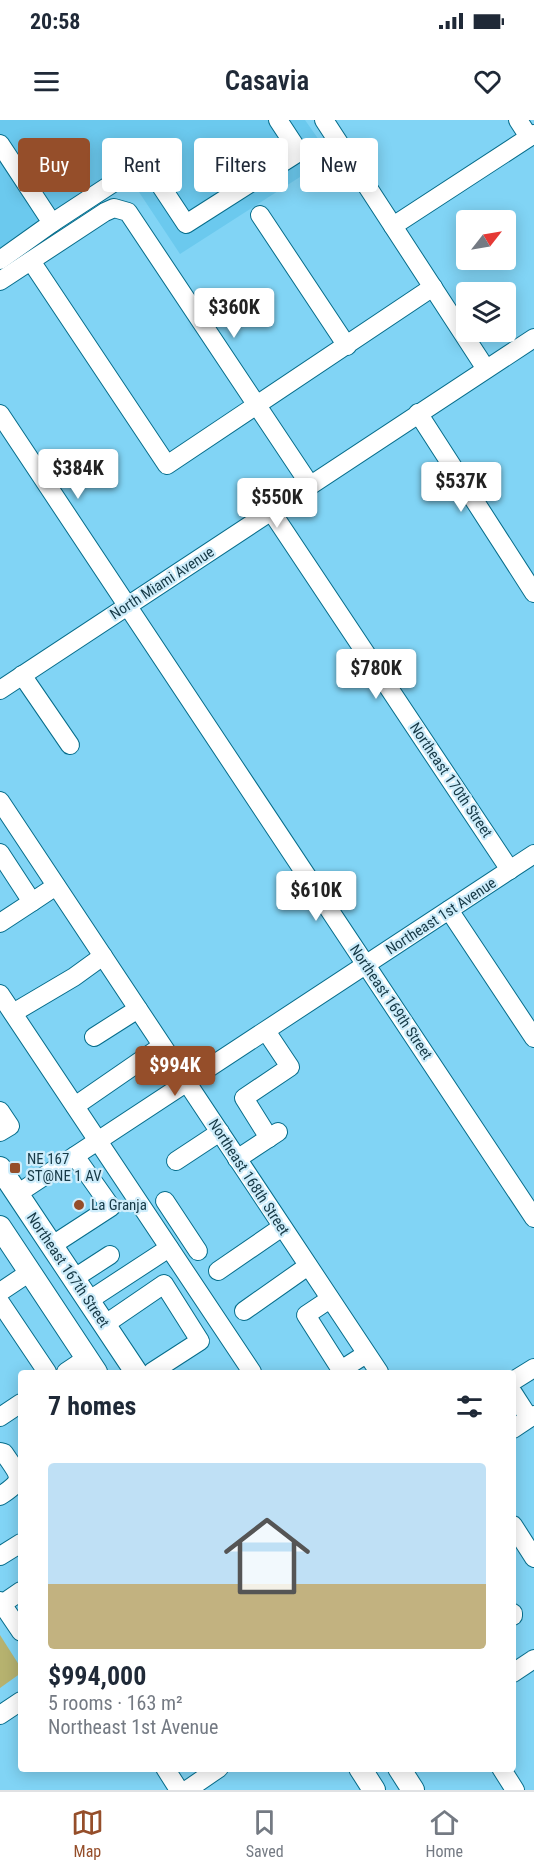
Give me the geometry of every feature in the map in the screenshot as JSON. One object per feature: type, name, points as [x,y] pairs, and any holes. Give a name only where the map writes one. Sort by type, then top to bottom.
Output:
[{"type":"main road","name":"Northeast 167th Street","points":[[0,1168],[9,1194],[49,1242],[135,1370]]},
{"type":"main road","points":[[0,1212],[14,1215],[49,1242]]},
{"type":"main road","points":[[0,1227],[92,1365]]},
{"type":"main road","points":[[362,1772],[371,1789]]},
{"type":"main road","points":[[402,1772],[413,1790]]},
{"type":"street","points":[[0,260],[145,162],[186,224],[299,152],[278,120]]},
{"type":"street","points":[[324,120],[486,369]]},
{"type":"street","points":[[393,226],[532,135],[518,120]]},
{"type":"street","points":[[0,144],[52,223]]},
{"type":"street","points":[[0,281],[105,212],[114,208],[128,212],[310,485]]},
{"type":"street","points":[[260,215],[347,346]]},
{"type":"street","points":[[31,261],[167,465],[257,407],[433,287]]},
{"type":"street","name":"North Miami Avenue","points":[[0,690],[534,338]]},
{"type":"street","points":[[418,413],[534,593]]},
{"type":"street","name":"Northeast 169th Street","points":[[0,414],[534,1218]]},
{"type":"street","name":"Northeast 170th Street","points":[[271,511],[510,870]]},
{"type":"street","points":[[22,675],[70,745]]},
{"type":"street","name":"Northeast 168th Street","points":[[0,801],[378,1370]]},
{"type":"street","points":[[0,853],[7,878],[32,902]]},
{"type":"street","name":"Northeast 1st Avenue","points":[[9,1194],[75,1156],[534,854]]},
{"type":"street","points":[[0,923],[56,886]]},
{"type":"street","points":[[449,910],[534,1038]]},
{"type":"street","points":[[13,1013],[74,977],[103,956]]},
{"type":"street","points":[[0,994],[251,1370]]},
{"type":"street","points":[[94,1037],[138,1009]]},
{"type":"street","points":[[237,1159],[274,1134],[244,1098],[290,1067],[266,1031]]},
{"type":"street","points":[[75,1106],[162,1046]]},
{"type":"street","points":[[0,1111],[10,1126],[0,1132]]},
{"type":"street","points":[[176,1161],[220,1132]]},
{"type":"street","points":[[49,1242],[111,1207],[75,1156]]},
{"type":"street","points":[[165,1201],[198,1251]]},
{"type":"street","points":[[88,1301],[165,1243],[181,1226]]},
{"type":"street","points":[[218,1271],[282,1227]]},
{"type":"street","points":[[73,1279],[110,1255]]},
{"type":"street","points":[[244,1311],[308,1266]]},
{"type":"street","points":[[0,1292],[30,1272]]},
{"type":"street","points":[[104,1325],[164,1284],[200,1341],[155,1370]]},
{"type":"street","points":[[330,1299],[306,1315],[341,1370],[366,1354]]},
{"type":"street","points":[[0,1302],[46,1370]]},
{"type":"street","points":[[73,1370],[92,1365]]},
{"type":"street","points":[[516,1379],[534,1368]]},
{"type":"street","points":[[516,1397],[531,1416],[516,1427]]},
{"type":"street","points":[[0,1417],[18,1405]]},
{"type":"street","points":[[0,1452],[4,1453],[18,1473]]},
{"type":"street","points":[[0,1496],[18,1483]]},
{"type":"street","points":[[516,1530],[534,1558]]},
{"type":"street","points":[[0,1556],[18,1545]]},
{"type":"street","points":[[18,1593],[1,1602],[18,1628]]},
{"type":"street","points":[[516,1671],[534,1659]]},
{"type":"street","points":[[0,1715],[18,1703]]},
{"type":"street","points":[[168,1772],[179,1790]]},
{"type":"street","points":[[187,1790],[213,1772]]},
{"type":"street","points":[[504,1772],[515,1790]]},
{"type":"shaded area","points":[[0,120],[305,120],[318,138],[300,138],[300,177],[288,185],[288,138],[194,138],[194,192],[277,192],[180,254],[139,192],[182,192],[182,138],[102,138],[102,192],[118,192],[0,270]]},
{"type":"shaded area","points":[[0,1635],[18,1663],[18,1675],[0,1688]]},
{"type":"place","name":"NE 167 ST@NE 1 AV","points":[[15,1168]]},
{"type":"place","name":"La Granja","points":[[79,1205]]}]
